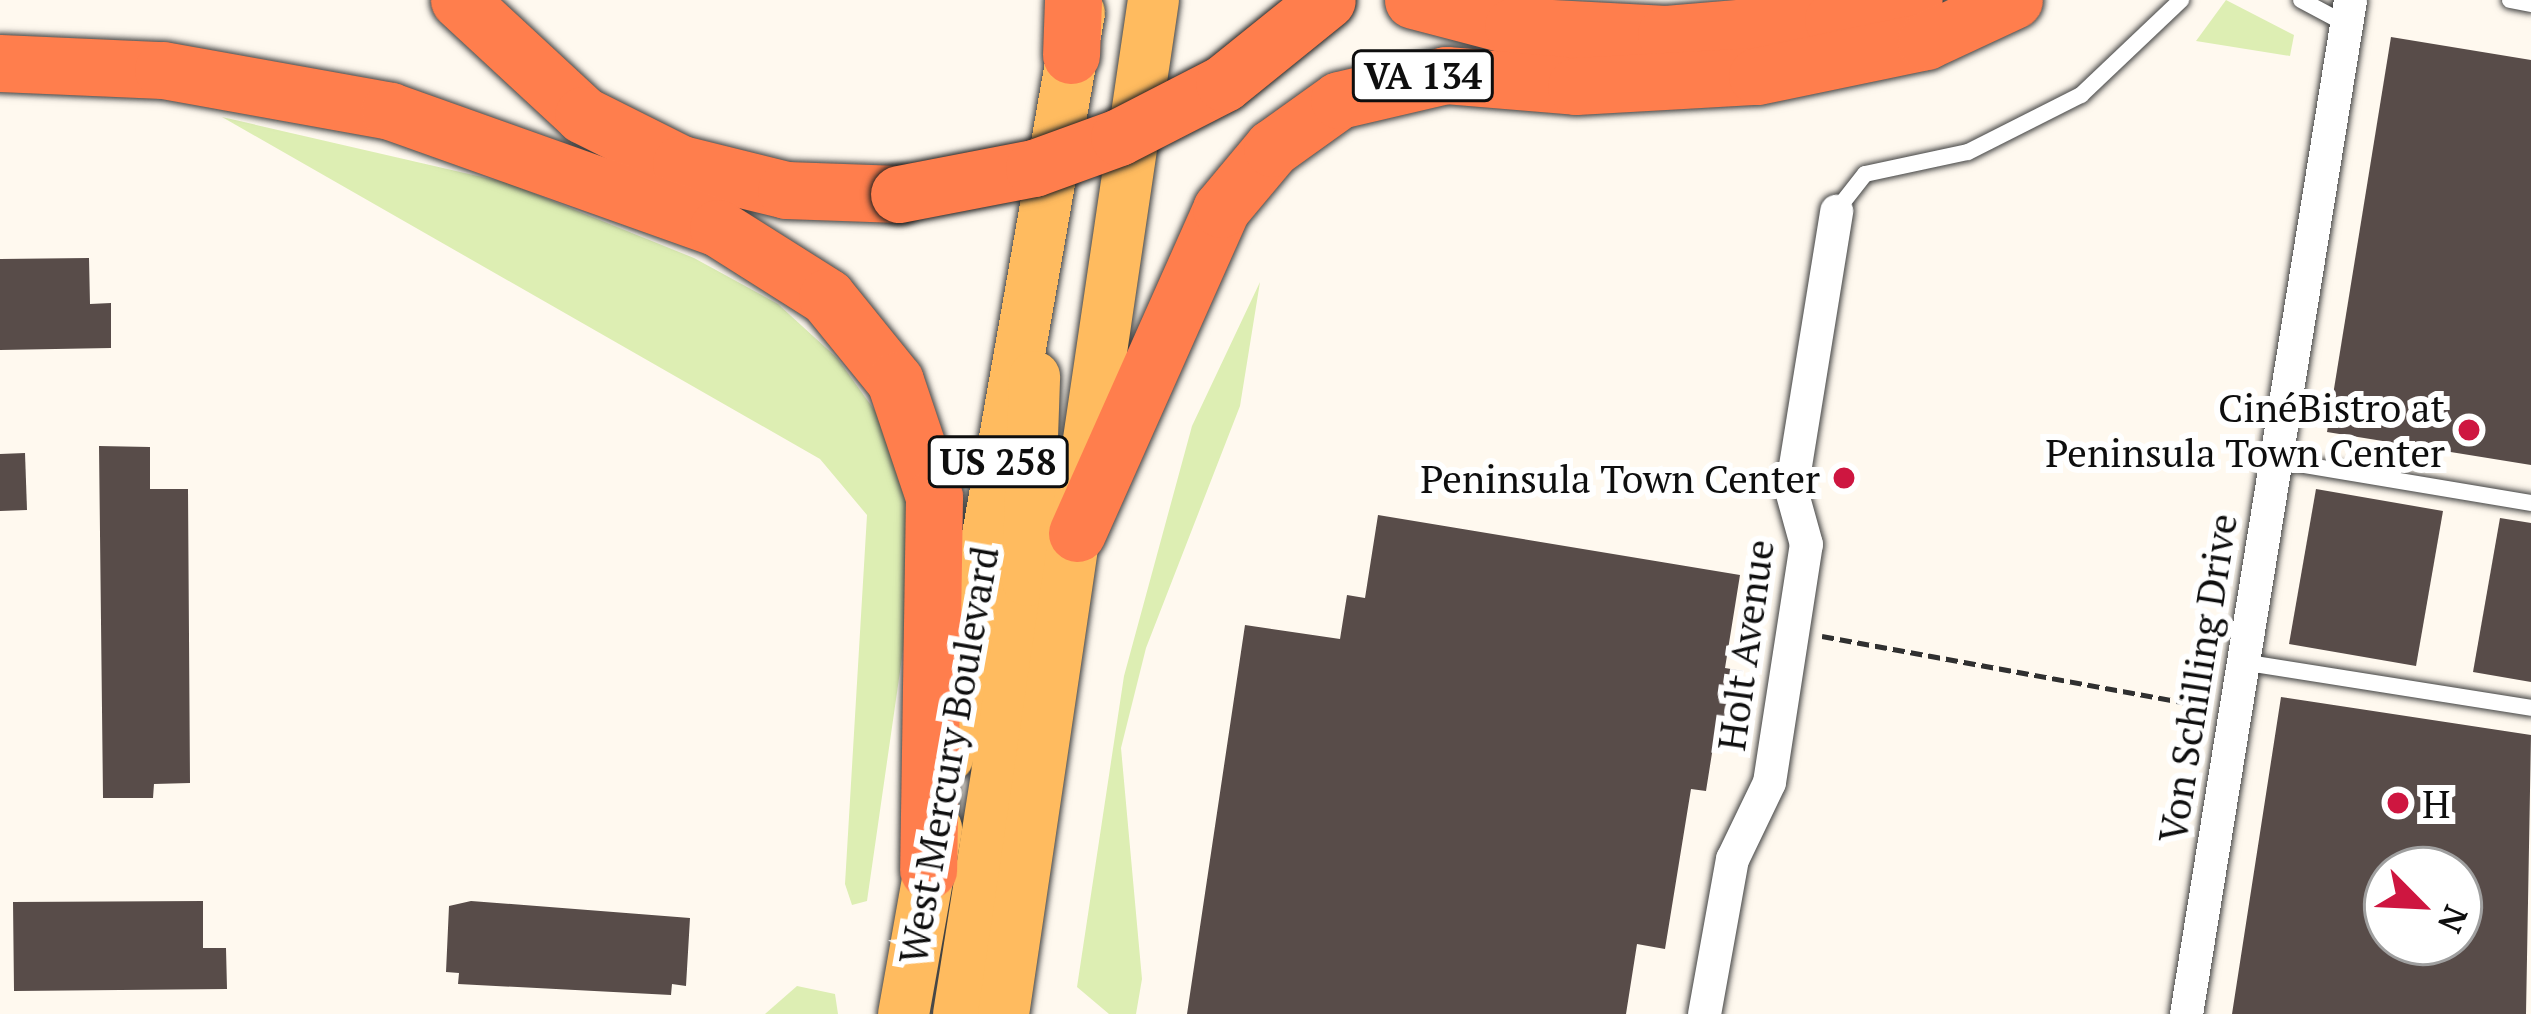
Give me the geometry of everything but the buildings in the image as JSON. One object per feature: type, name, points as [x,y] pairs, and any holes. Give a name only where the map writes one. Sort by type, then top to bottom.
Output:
[{"type":"highway","points":[[459,0],[583,116],[682,164],[786,190],[898,194],[1012,174],[1120,137],[1224,83],[1328,0]]},
{"type":"highway","points":[[1414,0],[1513,26],[1666,34],[1833,20],[1914,0]]},
{"type":"highway","name":"VA 134","points":[[1077,533],[1221,209],[1272,148],[1339,100],[1447,75],[1576,86],[1757,76],[1926,41],[2014,0]]},
{"type":"highway","points":[[0,63],[163,70],[390,111],[718,228],[827,297],[895,381],[934,497],[928,870]]},
{"type":"main road","name":"US 258","points":[[1003,1014],[1153,0]]},
{"type":"main road","name":"West Mercury Boulevard","points":[[903,1014],[1075,18]]},
{"type":"main road","points":[[958,1014],[1039,477],[1031,267]]},
{"type":"street","name":"Von Schilling Drive","points":[[2186,1014],[2348,12]]},
{"type":"street","name":"Holt Avenue","points":[[1703,1014],[1732,859],[1769,782],[1806,544],[1791,490],[1836,211]]},
{"type":"lane","points":[[1836,211],[1865,174],[1968,152],[2081,95],[2181,0]]},
{"type":"lane","points":[[2301,0],[2348,12]]},
{"type":"lane","points":[[2510,0],[2531,4]]},
{"type":"lane","points":[[2274,460],[2531,503]]},
{"type":"lane","points":[[2241,662],[2531,708]]},
{"type":"path","points":[[1793,631],[2220,709]]},
{"type":"green space","points":[[2226,0],[2294,35],[2290,56],[2196,41]]},
{"type":"green space","points":[[222,117],[508,183],[694,258],[778,304],[837,358],[883,422],[909,505],[910,602],[867,901],[852,905],[845,884],[867,515],[820,459]]},
{"type":"green space","points":[[1260,282],[1240,406],[1146,648],[1121,748],[1142,979],[1136,1014],[1109,1014],[1077,987],[1124,676],[1192,426]]},
{"type":"green space","points":[[797,986],[835,994],[838,1014],[765,1014]]},
{"type":"place","name":"CinéBistro at Peninsula Town Center","points":[[2469,430]]},
{"type":"place","name":"Peninsula Town Center","points":[[1844,478]]},
{"type":"place","name":"H","points":[[2398,803]]}]
